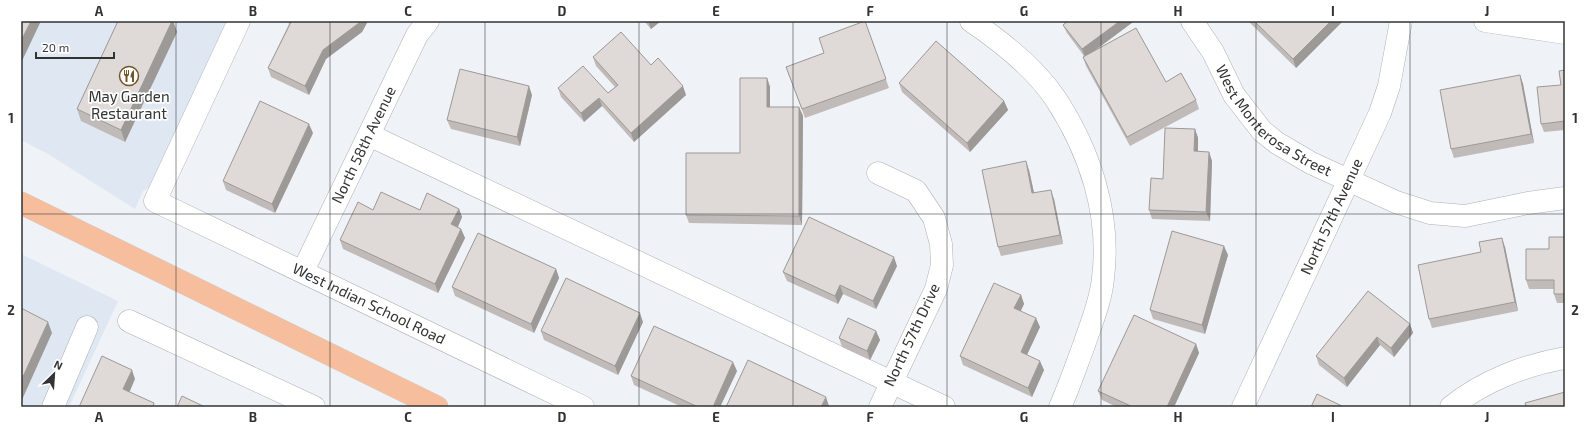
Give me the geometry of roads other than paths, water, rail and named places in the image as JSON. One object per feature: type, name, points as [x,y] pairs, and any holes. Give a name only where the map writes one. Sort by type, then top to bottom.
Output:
[{"type":"main road","points":[[21,203],[437,407]]},
{"type":"street","name":"West Indian School Road","points":[[239,21],[155,201],[583,407]]},
{"type":"street","name":"North 58th Avenue","points":[[303,271],[417,35],[428,21]]},
{"type":"street","points":[[971,21],[997,39],[1025,64],[1055,98],[1089,164],[1101,206],[1106,241],[1103,280],[1093,319],[1060,407]]},
{"type":"street","name":"West Monterosa Street","points":[[1192,21],[1213,52],[1234,95],[1262,131],[1277,144],[1311,163],[1396,202],[1430,213],[1465,216],[1528,203],[1565,198]]},
{"type":"street","name":"North 57th Avenue","points":[[1243,407],[1380,113],[1389,86],[1401,21]]},
{"type":"street","points":[[1485,21],[1565,33]]},
{"type":"street","points":[[369,135],[944,407]]},
{"type":"street","name":"North 57th Drive","points":[[878,173],[916,192],[934,218],[941,244],[942,266],[936,289],[880,407]]},
{"type":"street","points":[[129,321],[314,407]]},
{"type":"street","points":[[53,407],[87,327]]},
{"type":"street","points":[[1451,407],[1466,395],[1501,377],[1541,362],[1565,358]]},
{"type":"place","name":"May Garden Restaurant","points":[[129,76]]}]
